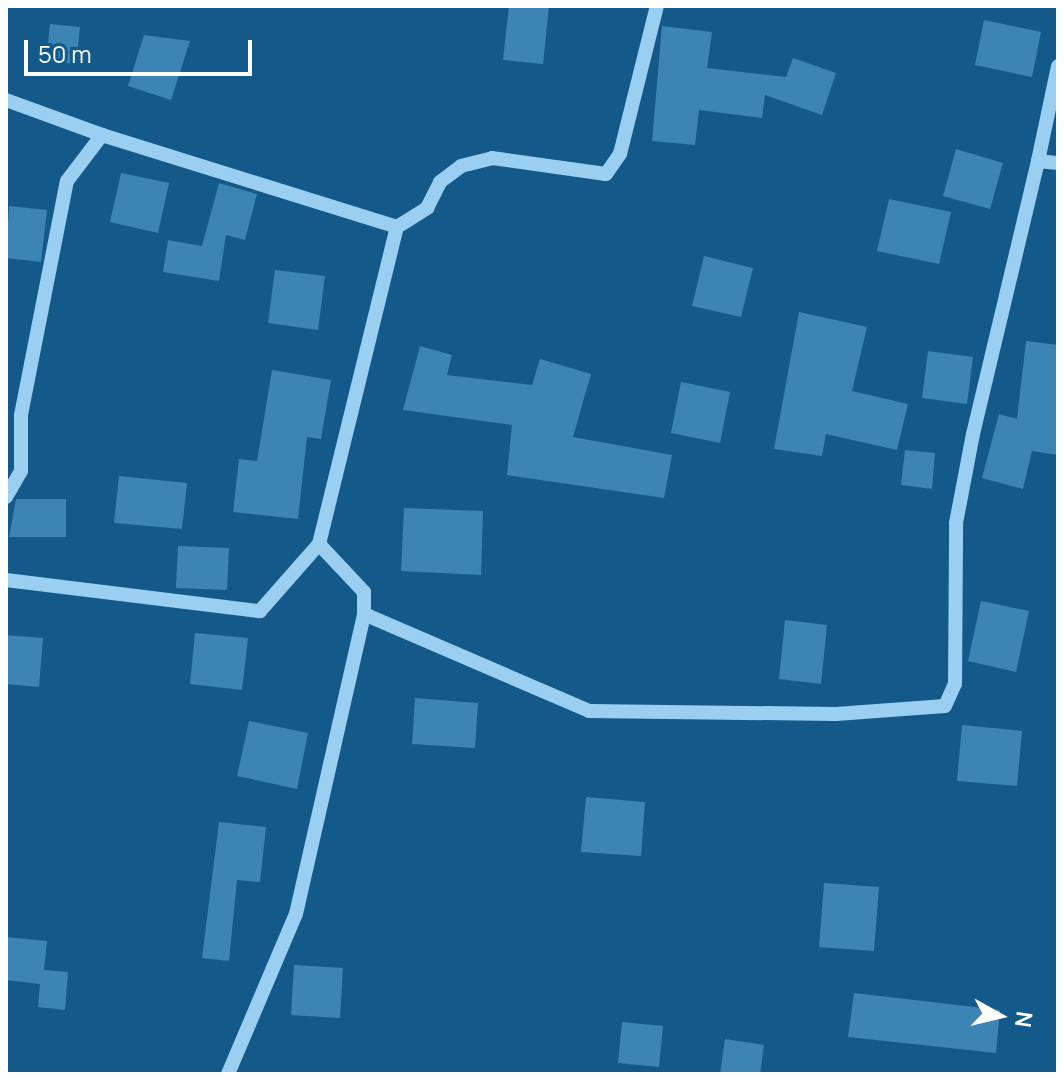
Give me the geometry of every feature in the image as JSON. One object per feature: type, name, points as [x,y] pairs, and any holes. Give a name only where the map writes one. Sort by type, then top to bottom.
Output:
[{"type":"street","points":[[6,580],[260,611],[319,544],[397,227],[427,208],[440,182],[461,166],[492,158],[606,174],[620,154],[657,6]]},
{"type":"street","points":[[364,614],[589,711],[836,714],[945,706],[955,684],[956,523],[1058,66]]},
{"type":"street","points":[[6,100],[102,135],[397,227]]},
{"type":"street","points":[[6,497],[21,471],[21,415],[67,181],[102,135]]},
{"type":"street","points":[[1038,161],[1058,163]]},
{"type":"street","points":[[228,1074],[296,914],[364,614],[364,592],[319,544]]},
{"type":"building","points":[[509,6],[549,6],[543,64],[503,60]]},
{"type":"building","points":[[984,20],[1041,32],[1032,77],[975,65]]},
{"type":"building","points":[[50,24],[80,27],[76,64],[46,61]]},
{"type":"building","points":[[662,26],[712,32],[707,68],[786,77],[793,58],[836,73],[822,115],[765,95],[762,118],[699,110],[695,145],[652,141]]},
{"type":"building","points":[[144,35],[190,41],[171,100],[128,86]]},
{"type":"building","points":[[956,149],[1003,163],[990,209],[943,196]]},
{"type":"building","points":[[121,173],[169,183],[158,233],[110,222]]},
{"type":"building","points":[[219,183],[257,194],[245,240],[226,235],[219,281],[163,272],[168,240],[202,246]]},
{"type":"building","points":[[889,199],[951,212],[939,264],[877,251]]},
{"type":"building","points":[[9,206],[47,210],[41,262],[6,258]]},
{"type":"building","points":[[704,256],[753,268],[741,317],[692,306]]},
{"type":"building","points":[[275,270],[325,276],[318,330],[268,323]]},
{"type":"building","points":[[799,312],[867,327],[852,391],[908,404],[897,450],[826,434],[822,456],[774,449]]},
{"type":"building","points":[[1026,341],[1058,345],[1058,455],[1032,451],[1023,489],[982,478],[999,414],[1017,419]]},
{"type":"building","points":[[420,346],[452,355],[447,375],[532,385],[540,359],[591,374],[573,437],[672,455],[664,498],[507,475],[512,425],[403,410]]},
{"type":"building","points":[[928,351],[973,357],[967,404],[922,398]]},
{"type":"building","points":[[272,370],[331,380],[321,439],[307,437],[298,519],[233,512],[239,459],[257,461]]},
{"type":"building","points":[[681,382],[730,392],[720,443],[671,433]]},
{"type":"building","points":[[905,450],[935,453],[932,489],[901,485]]},
{"type":"building","points":[[119,476],[187,483],[182,529],[114,523]]},
{"type":"building","points":[[16,499],[66,499],[66,537],[9,537]]},
{"type":"building","points":[[404,508],[483,511],[481,575],[401,571]]},
{"type":"building","points":[[178,546],[229,548],[227,590],[176,588]]},
{"type":"building","points":[[981,601],[1029,611],[1016,672],[968,661]]},
{"type":"building","points":[[785,620],[827,625],[821,684],[779,679]]},
{"type":"building","points":[[195,633],[248,638],[242,690],[190,684]]},
{"type":"building","points":[[6,635],[43,638],[39,687],[6,684]]},
{"type":"building","points":[[415,698],[478,703],[475,748],[412,744]]},
{"type":"building","points":[[249,721],[308,733],[297,789],[237,776]]},
{"type":"building","points":[[962,725],[1022,731],[1017,786],[957,781]]},
{"type":"building","points":[[586,797],[645,802],[641,856],[581,852]]},
{"type":"building","points":[[219,822],[266,827],[260,882],[237,880],[229,961],[202,958]]},
{"type":"building","points":[[824,883],[879,887],[874,951],[819,947]]},
{"type":"building","points":[[6,937],[47,941],[44,970],[68,972],[65,1010],[38,1007],[40,984],[6,980]]},
{"type":"building","points":[[294,965],[343,968],[340,1018],[291,1015]]},
{"type":"building","points":[[854,993],[1000,1010],[996,1053],[848,1037]]},
{"type":"building","points":[[622,1022],[663,1026],[659,1067],[618,1063]]},
{"type":"building","points":[[725,1039],[764,1045],[760,1074],[720,1074]]}]
